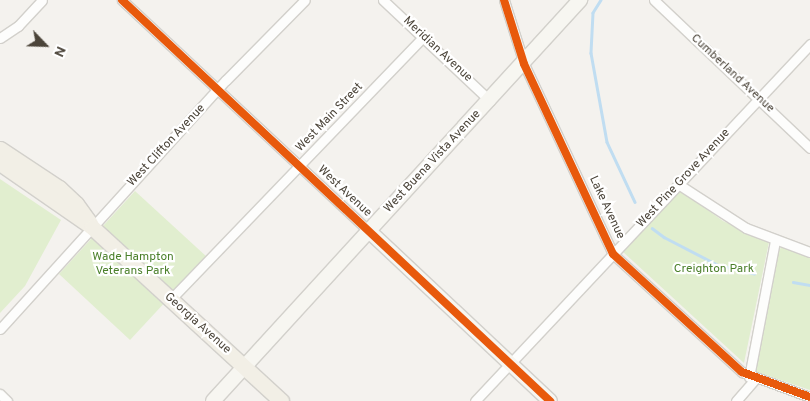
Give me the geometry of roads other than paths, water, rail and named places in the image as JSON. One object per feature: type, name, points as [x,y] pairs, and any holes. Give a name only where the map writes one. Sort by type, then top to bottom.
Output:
[{"type":"main road","name":"Georgia Avenue","points":[[0,149],[70,198],[92,227]]},
{"type":"main road","name":"Georgia Avenue","points":[[0,163],[92,227],[281,401]]},
{"type":"street","points":[[0,38],[18,26],[42,0]]},
{"type":"street","name":"West Avenue","points":[[122,0],[550,401]]},
{"type":"street","name":"West Clifton Avenue","points":[[0,330],[92,227],[306,0]]},
{"type":"street","name":"Meridian Avenue","points":[[383,0],[490,101]]},
{"type":"street","name":"Lake Avenue","points":[[504,0],[524,64],[613,254],[696,332],[752,378],[810,397]]},
{"type":"street","name":"West Buena Vista Avenue","points":[[213,401],[524,64],[580,0]]},
{"type":"street","name":"Cumberland Avenue","points":[[654,0],[810,148]]},
{"type":"street","name":"West Main Street","points":[[170,300],[423,37]]},
{"type":"street","name":"West Pine Grove Avenue","points":[[475,401],[810,44]]},
{"type":"street","points":[[678,184],[728,219],[775,241],[810,252]]},
{"type":"street","points":[[736,401],[752,378],[775,241]]},
{"type":"street","points":[[0,394],[7,401]]},
{"type":"waterway","points":[[601,0],[593,13],[591,53],[607,142],[635,202]]},
{"type":"waterway","points":[[652,228],[664,237],[718,265],[754,273]]},
{"type":"waterway","points":[[793,282],[810,285]]},
{"type":"park label","name":"Wade Hampton Veterans Park","points":[[133,265]]},
{"type":"park label","name":"Creighton Park","points":[[714,270]]}]
